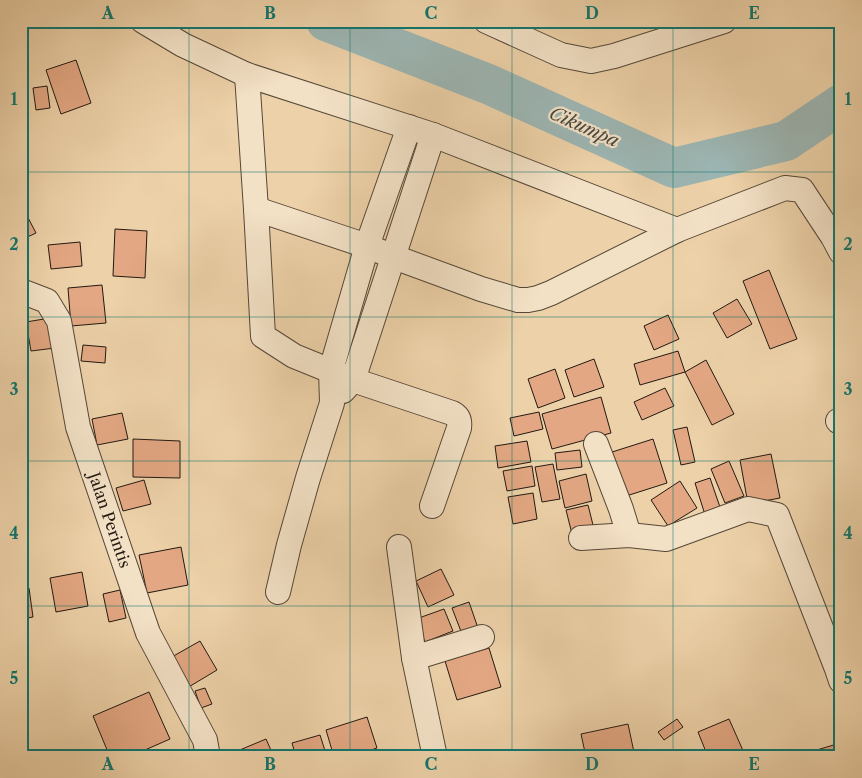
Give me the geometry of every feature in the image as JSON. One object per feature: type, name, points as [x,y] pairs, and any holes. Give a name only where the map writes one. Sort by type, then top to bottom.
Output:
[{"type":"street","points":[[143,21],[183,45],[247,74],[433,135],[677,230]]},
{"type":"street","points":[[486,21],[561,55],[591,61],[614,56],[724,21]]},
{"type":"street","points":[[247,74],[263,336],[294,356],[353,380],[456,415],[459,420],[459,428],[432,506]]},
{"type":"street","points":[[278,592],[291,537],[332,403],[331,370],[367,246],[409,127]]},
{"type":"street","points":[[332,403],[353,380],[433,135]]},
{"type":"street","points":[[256,209],[367,246],[481,289],[518,300],[538,298],[552,293],[677,230],[785,188],[802,190],[841,252]]},
{"type":"street","name":"Jalan Perintis","points":[[21,290],[47,301],[59,321],[78,427],[116,540],[148,633],[205,740],[208,757]]},
{"type":"street","points":[[596,444],[629,535]]},
{"type":"street","points":[[581,538],[629,535],[666,539],[748,509],[777,516],[840,673]]},
{"type":"street","points":[[399,548],[414,658],[435,757]]},
{"type":"street","points":[[414,658],[482,637]]},
{"type":"building","points":[[76,60],[91,103],[61,114],[46,70]]},
{"type":"building","points":[[47,86],[50,108],[36,110],[33,88]]},
{"type":"building","points":[[23,208],[36,233],[21,240],[21,209]]},
{"type":"building","points":[[115,229],[147,231],[145,278],[113,276]]},
{"type":"building","points":[[80,242],[82,266],[51,269],[48,245]]},
{"type":"building","points":[[769,270],[797,339],[770,349],[743,281]]},
{"type":"building","points":[[102,285],[106,323],[71,326],[68,288]]},
{"type":"building","points":[[21,299],[24,328],[21,328]]},
{"type":"building","points":[[737,299],[752,324],[727,338],[713,313]]},
{"type":"building","points":[[668,315],[679,339],[654,350],[644,326]]},
{"type":"building","points":[[50,318],[55,348],[31,351],[26,322]]},
{"type":"building","points":[[83,345],[106,347],[105,363],[81,361]]},
{"type":"building","points":[[678,351],[685,372],[640,385],[634,364]]},
{"type":"building","points":[[594,359],[604,387],[574,397],[565,370]]},
{"type":"building","points":[[706,360],[734,414],[712,425],[685,372]]},
{"type":"building","points":[[555,369],[565,398],[538,408],[528,379]]},
{"type":"building","points":[[665,388],[674,406],[642,420],[634,402]]},
{"type":"building","points":[[601,397],[611,433],[552,449],[542,414]]},
{"type":"building","points":[[539,412],[543,429],[514,436],[510,418]]},
{"type":"building","points":[[122,413],[128,439],[97,445],[92,419]]},
{"type":"building","points":[[687,427],[695,462],[681,465],[673,430]]},
{"type":"building","points":[[133,439],[180,441],[180,478],[133,477]]},
{"type":"building","points":[[653,439],[667,483],[623,497],[609,453]]},
{"type":"building","points":[[527,441],[531,462],[498,468],[495,446]]},
{"type":"building","points":[[580,450],[582,467],[557,470],[555,453]]},
{"type":"building","points":[[771,454],[780,498],[748,504],[740,460]]},
{"type":"building","points":[[729,461],[744,496],[725,503],[711,469]]},
{"type":"building","points":[[553,464],[560,499],[542,502],[535,467]]},
{"type":"building","points":[[532,466],[535,486],[507,491],[503,471]]},
{"type":"building","points":[[586,474],[592,501],[565,508],[559,481]]},
{"type":"building","points":[[710,478],[722,513],[706,518],[695,483]]},
{"type":"building","points":[[144,480],[151,504],[123,511],[116,488]]},
{"type":"building","points":[[680,481],[697,508],[668,526],[651,500]]},
{"type":"building","points":[[533,493],[537,519],[513,524],[508,497]]},
{"type":"building","points":[[588,505],[594,529],[572,534],[566,510]]},
{"type":"building","points":[[181,547],[188,585],[147,593],[139,555]]},
{"type":"building","points":[[441,569],[454,595],[428,607],[416,581]]},
{"type":"building","points":[[82,572],[88,606],[56,612],[50,578]]},
{"type":"building","points":[[29,588],[33,617],[21,619],[21,589]]},
{"type":"building","points":[[120,590],[126,618],[109,622],[103,594]]},
{"type":"building","points":[[469,602],[478,628],[462,634],[452,608]]},
{"type":"building","points":[[444,609],[453,631],[425,642],[416,619]]},
{"type":"building","points":[[200,641],[217,670],[187,688],[170,658]]},
{"type":"building","points":[[489,648],[501,687],[457,700],[445,661]]},
{"type":"building","points":[[205,688],[212,704],[201,708],[195,691]]},
{"type":"building","points":[[149,692],[170,739],[129,757],[110,757],[93,716]]},
{"type":"building","points":[[367,717],[377,748],[351,757],[334,757],[326,730]]},
{"type":"building","points":[[677,719],[683,727],[664,740],[658,732]]},
{"type":"building","points":[[729,719],[745,755],[740,757],[708,757],[698,732]]},
{"type":"building","points":[[628,724],[635,757],[586,757],[581,734]]},
{"type":"building","points":[[320,735],[327,757],[296,757],[292,743]]},
{"type":"building","points":[[266,739],[274,757],[223,757]]},
{"type":"building","points":[[837,744],[841,757],[793,757]]},
{"type":"building","points":[[21,751],[34,754],[33,757],[21,757]]},
{"type":"building","points":[[418,751],[418,757],[387,757],[387,752]]},
{"type":"waterway","name":"Cikumpa","points":[[326,21],[488,84],[674,168],[786,141],[841,104]]}]
